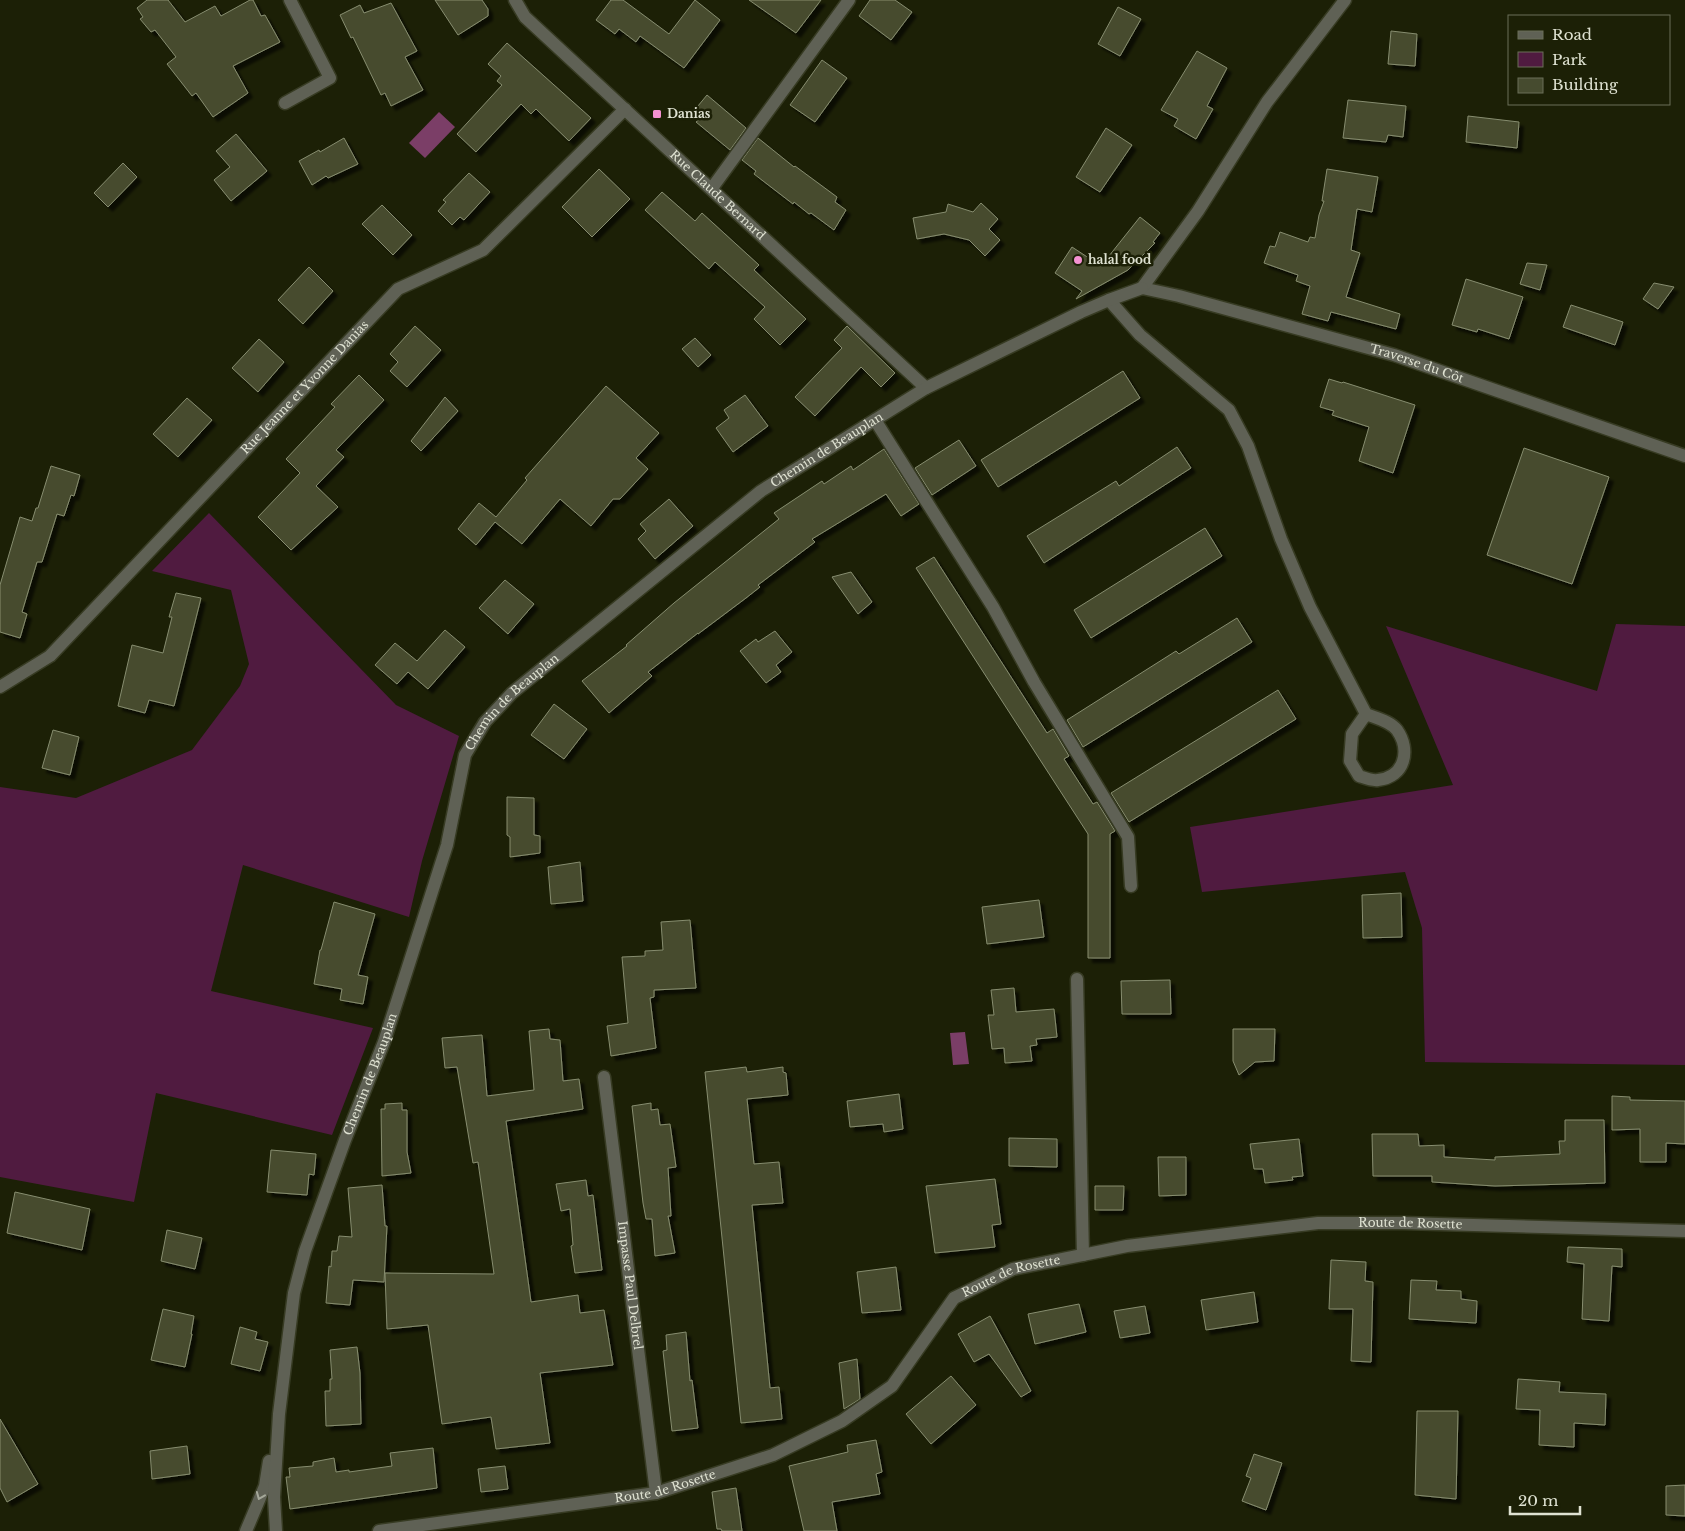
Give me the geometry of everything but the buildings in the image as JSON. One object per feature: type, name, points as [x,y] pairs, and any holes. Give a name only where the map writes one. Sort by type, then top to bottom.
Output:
[{"type":"street","points":[[285,103],[330,78],[290,0]]},
{"type":"street","name":"Rue Claude Bernard","points":[[515,0],[525,17],[926,388]]},
{"type":"street","points":[[712,188],[849,0]]},
{"type":"street","points":[[1142,288],[1198,212],[1267,102],[1345,0]]},
{"type":"street","name":"Rue Jeanne et Yvonne Danias","points":[[0,687],[50,656],[398,289],[483,250],[625,109]]},
{"type":"street","name":"Chemin de Beauplan","points":[[276,1531],[274,1497],[279,1414],[294,1293],[305,1251],[345,1140],[384,1042],[447,845],[465,755],[485,722],[512,693],[761,491],[926,388],[1109,300],[1142,288]]},
{"type":"street","name":"Traverse du Côt","points":[[1142,288],[1179,296],[1394,356],[1685,456]]},
{"type":"street","points":[[1109,300],[1140,335],[1229,410],[1248,446],[1281,539],[1310,607],[1366,714],[1387,722],[1396,730],[1404,747],[1403,764],[1393,776],[1377,780],[1359,776],[1350,761],[1352,734],[1366,714]]},
{"type":"street","points":[[875,420],[993,607],[1034,682],[1128,837],[1131,886]]},
{"type":"street","points":[[1077,979],[1083,1255]]},
{"type":"street","name":"Impasse Paul Delbrel","points":[[604,1078],[656,1493]]},
{"type":"street","name":"Route de Rosette","points":[[379,1531],[656,1493],[773,1455],[842,1421],[892,1386],[954,1298],[1013,1269],[1127,1246],[1318,1223],[1404,1223],[1685,1231]]},
{"type":"street","name":"Chemin de Beauplan","points":[[246,1531],[265,1486],[279,1414]]},
{"type":"green space","points":[[209,513],[396,705],[459,736],[422,861],[409,917],[243,865],[211,991],[373,1028],[332,1135],[156,1093],[134,1202],[0,1177],[0,787],[76,798],[192,750],[240,686],[249,664],[231,590],[152,571]]},
{"type":"green space","points":[[1616,624],[1685,626],[1685,1065],[1425,1062],[1422,928],[1405,872],[1202,892],[1190,827],[1453,785],[1386,626],[1597,691]]},
{"type":"shaded area","points":[[439,112],[455,127],[425,158],[409,143]]},
{"type":"shaded area","points":[[965,1032],[969,1064],[953,1065],[950,1033]]},
{"type":"place","name":"Danias","points":[[657,114]]},
{"type":"place","name":"halal food","points":[[1078,260]]}]
